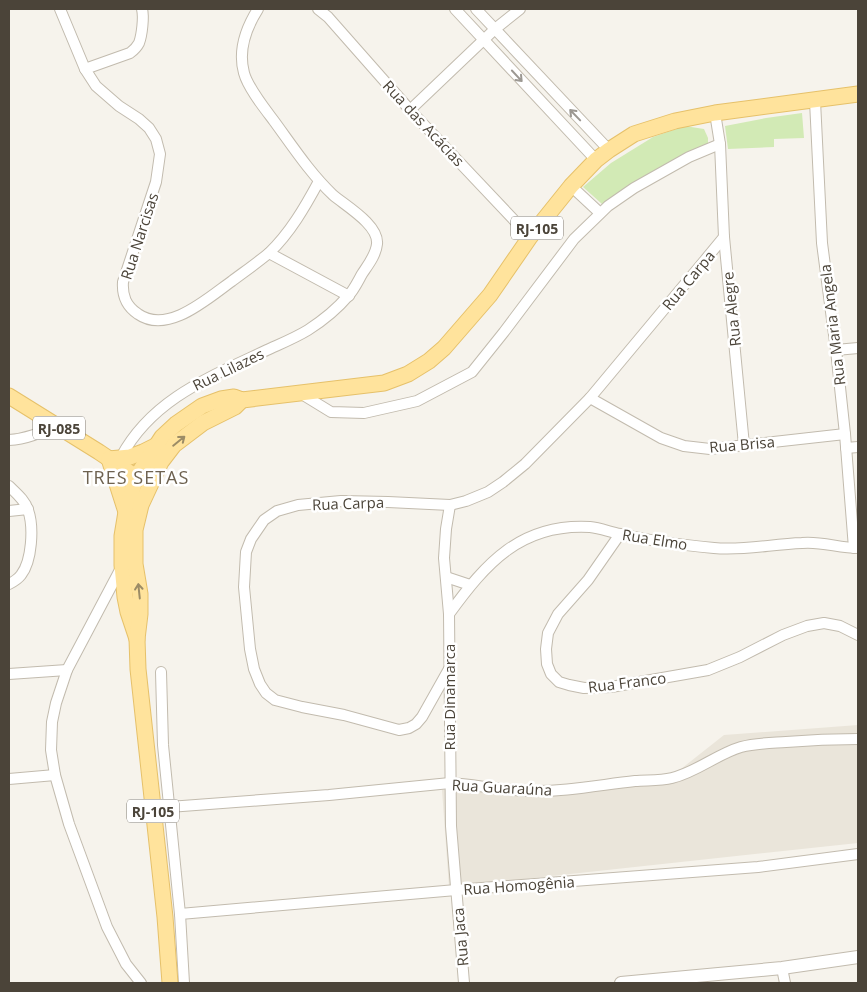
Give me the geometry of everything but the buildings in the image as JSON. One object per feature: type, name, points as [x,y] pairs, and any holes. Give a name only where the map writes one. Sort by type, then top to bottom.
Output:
[{"type":"main road","name":"RJ-105","points":[[170,983],[165,917],[136,640],[125,597],[122,565],[122,536],[126,512],[136,477],[162,437],[176,424],[202,406],[221,399],[234,396],[242,400],[384,383],[408,374],[429,361],[444,348],[490,295],[530,236],[571,186],[596,160],[634,134],[675,121],[715,113],[858,94]]},
{"type":"main road","name":"RJ-085","points":[[9,396],[56,426],[115,458],[136,477]]},
{"type":"main road","name":"RJ-105","points":[[136,640],[140,614],[140,594],[135,564],[135,530],[142,505],[161,462],[174,445],[203,423],[235,407],[242,400]]},
{"type":"main road","points":[[126,512],[115,458],[143,452],[156,445]]},
{"type":"main road","points":[[142,505],[136,477],[161,462]]},
{"type":"street","name":"Rua Narcisas","points":[[60,9],[86,69],[96,86],[149,128],[156,139],[160,154],[156,182],[123,282],[122,292],[124,298],[133,311],[145,319],[156,321],[172,319],[197,307],[269,253],[299,216],[318,181]]},
{"type":"street","points":[[86,69],[130,53],[136,48],[140,40],[142,9]]},
{"type":"street","points":[[258,9],[250,22],[242,50],[244,74],[256,97],[318,181]]},
{"type":"street","name":"Rua das Acácias","points":[[318,9],[328,17],[410,110],[530,236]]},
{"type":"street","points":[[455,9],[596,160]]},
{"type":"street","points":[[476,9],[609,150]]},
{"type":"street","points":[[410,110],[484,40],[520,9]]},
{"type":"street","name":"Rua Maria Angela","points":[[815,100],[822,244],[836,350],[856,548]]},
{"type":"street","name":"Rua Alegre","points":[[715,113],[720,144],[724,236],[744,445]]},
{"type":"street","points":[[300,393],[331,412],[364,413],[417,401],[472,372],[574,239],[608,206],[634,188],[689,157],[720,144]]},
{"type":"street","name":"Rua Lilazes","points":[[115,458],[139,429],[165,405],[183,392],[206,379],[307,331],[349,296],[374,256],[377,243],[375,232],[318,181]]},
{"type":"street","points":[[571,186],[600,214]]},
{"type":"street","name":"Rua Carpa","points":[[449,669],[422,717],[409,728],[399,730],[344,715],[275,700],[266,693],[254,669],[247,622],[244,587],[246,552],[251,538],[264,520],[277,511],[298,505],[340,501],[450,504],[466,501],[488,492],[525,464],[590,398],[724,236]]},
{"type":"street","points":[[269,253],[349,296]]},
{"type":"street","points":[[836,350],[858,348]]},
{"type":"street","name":"Rua Brisa","points":[[590,398],[662,438],[684,446],[710,449],[845,434]]},
{"type":"street","points":[[9,440],[36,435],[56,426]]},
{"type":"street","points":[[846,448],[858,447]]},
{"type":"street","points":[[9,486],[18,494],[28,509],[32,526],[28,562],[21,576],[9,584]]},
{"type":"street","name":"Rua Dinamarca","points":[[450,504],[444,558],[449,614],[451,826],[456,890]]},
{"type":"street","points":[[9,511],[28,509]]},
{"type":"street","name":"Rua Elmo","points":[[449,614],[470,585],[510,547],[537,533],[566,527],[592,527],[662,542],[716,548],[751,548],[814,542],[856,548]]},
{"type":"street","name":"Rua Franco","points":[[620,534],[588,580],[558,614],[548,633],[547,664],[551,674],[559,682],[569,686],[584,688],[611,687],[708,670],[740,657],[783,635],[807,626],[824,623],[840,626],[858,635]]},
{"type":"street","points":[[122,565],[67,670],[52,722],[51,750],[55,775],[68,824],[107,927],[126,964],[141,983]]},
{"type":"street","points":[[446,577],[470,585]]},
{"type":"street","points":[[9,674],[67,670]]},
{"type":"street","points":[[160,672],[163,745],[180,914],[184,983]]},
{"type":"street","name":"Rua Guaraúna","points":[[169,807],[329,795],[450,783],[530,791],[570,790],[671,778],[692,772],[720,756],[741,747],[766,743],[858,739]]},
{"type":"street","points":[[146,749],[163,745]]},
{"type":"street","points":[[9,779],[55,775]]},
{"type":"street","name":"Rua Homogênia","points":[[180,914],[456,890],[758,867],[858,854]]},
{"type":"street","name":"Rua Jaca","points":[[456,890],[464,983]]},
{"type":"street","points":[[621,983],[782,968],[858,957]]},
{"type":"street","points":[[782,968],[785,983]]},
{"type":"shaded area","points":[[858,725],[858,843],[449,887],[442,790],[623,787],[667,780],[724,735]]},
{"type":"green space","points":[[802,113],[804,138],[774,139],[774,147],[728,149],[725,126]]},
{"type":"green space","points":[[685,126],[704,129],[708,138],[708,145],[602,204],[583,187],[611,163],[653,137]]},
{"type":"district","name":"TRES SETAS","points":[[136,477]]}]
